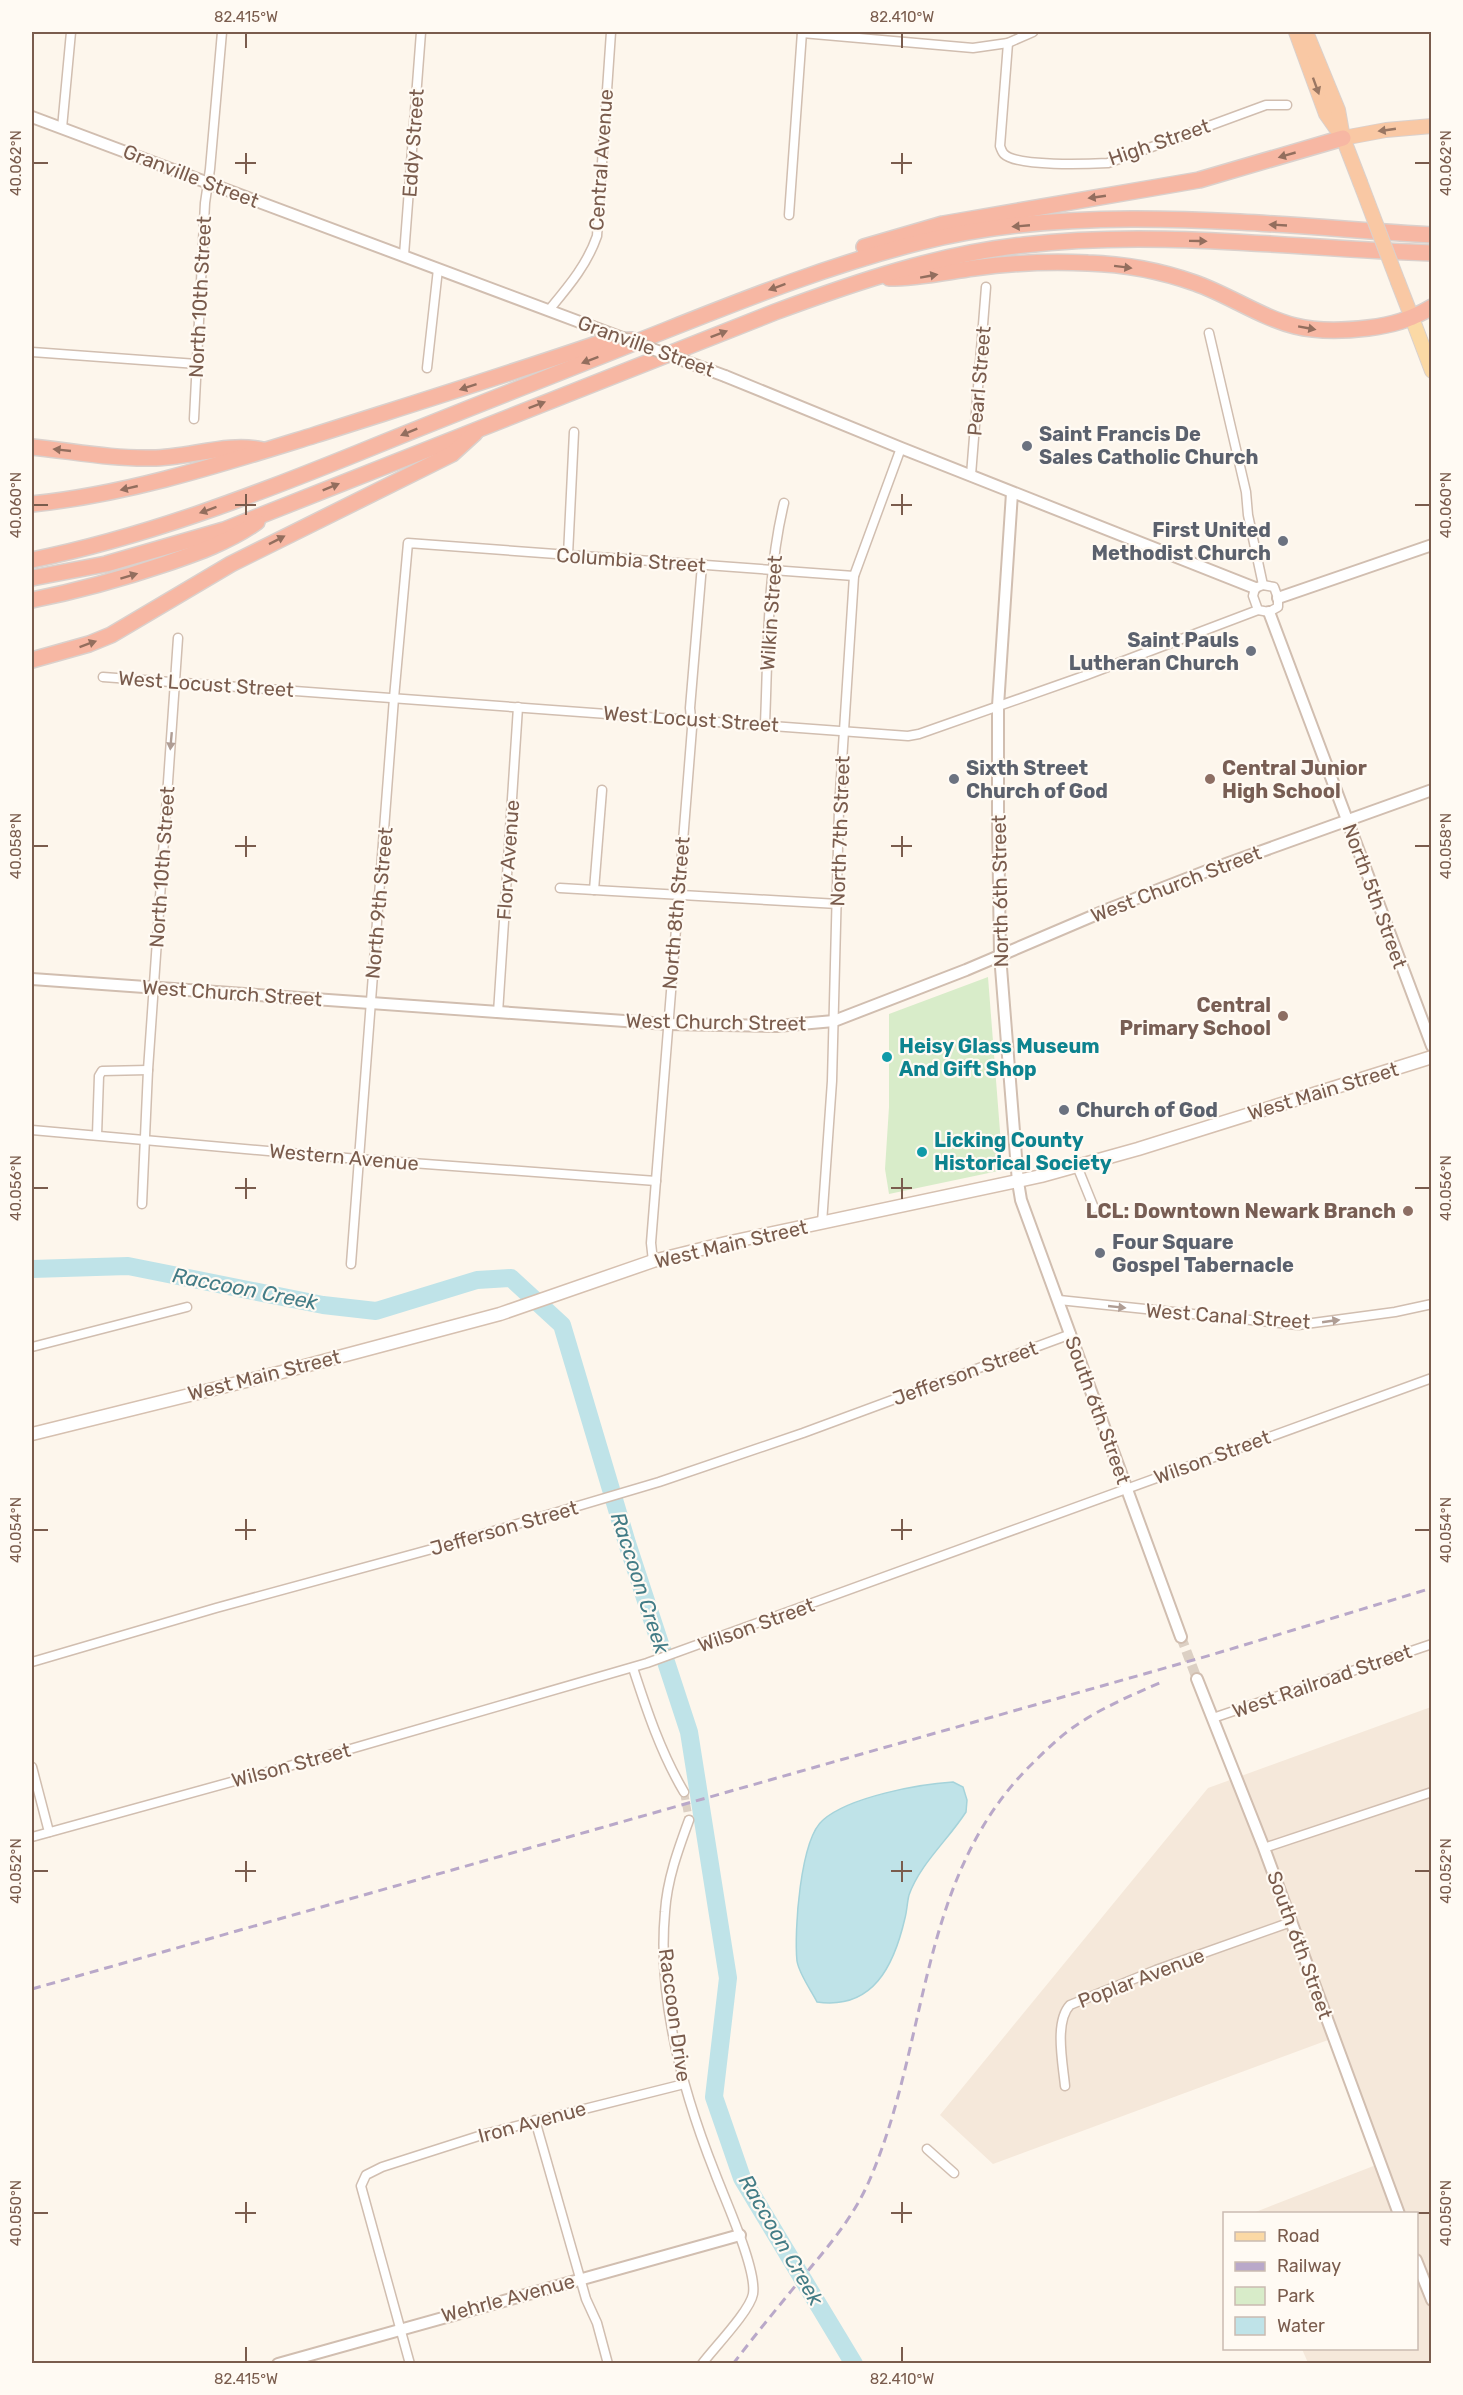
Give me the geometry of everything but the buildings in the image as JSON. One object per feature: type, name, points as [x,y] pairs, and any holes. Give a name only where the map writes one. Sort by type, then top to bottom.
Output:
[{"type":"highway","points":[[1296,32],[1326,114],[1343,138]]},
{"type":"highway","points":[[1306,32],[1338,110],[1343,138],[1413,318]]},
{"type":"highway","points":[[832,267],[856,250],[943,224],[1199,180],[1343,138],[1386,130],[1431,126]]},
{"type":"highway","points":[[32,560],[125,538],[179,521],[318,469],[832,267],[923,241],[984,230],[1063,222],[1145,219],[1216,221],[1431,235]]},
{"type":"highway","points":[[32,578],[116,561],[224,530],[482,426],[794,305],[921,264],[978,251],[1069,241],[1248,242],[1431,253]]},
{"type":"highway","points":[[870,279],[919,278],[974,268],[1021,263],[1089,263],[1171,276],[1197,284],[1294,326],[1318,330],[1361,329],[1413,318],[1431,307]]},
{"type":"highway","points":[[32,504],[98,495],[204,469],[605,341],[645,339]]},
{"type":"highway","points":[[32,660],[75,649],[111,635],[231,564],[452,454],[482,426]]},
{"type":"highway","points":[[32,447],[119,458],[180,457],[245,446],[266,450]]},
{"type":"highway","points":[[32,600],[90,587],[193,554],[238,536],[276,509]]},
{"type":"main road","points":[[1413,318],[1431,371]]},
{"type":"main road","name":"West Main Street","points":[[32,1434],[282,1372],[500,1314],[653,1261],[1018,1182],[1431,1057]]},
{"type":"street","points":[[62,128],[71,32]]},
{"type":"street","name":"North 10th Street","points":[[194,419],[207,183],[222,32]]},
{"type":"street","name":"Eddy Street","points":[[404,255],[421,32]]},
{"type":"street","name":"Central Avenue","points":[[549,310],[574,279],[592,251],[597,236],[611,32]]},
{"type":"street","points":[[789,215],[802,32],[973,48],[1008,44],[1034,32]]},
{"type":"street","name":"High Street","points":[[1008,44],[1000,146],[1002,154],[1009,157],[1041,163],[1080,165],[1108,163],[1266,105],[1287,105]]},
{"type":"street","name":"Granville Street","points":[[32,117],[725,376],[1012,493],[1259,586]]},
{"type":"street","points":[[427,368],[438,269]]},
{"type":"street","name":"Pearl Street","points":[[970,475],[986,286]]},
{"type":"street","points":[[1209,333],[1246,492],[1259,586],[1253,596],[1258,610],[1269,612],[1278,607],[1274,587],[1259,586]]},
{"type":"street","points":[[32,352],[197,364]]},
{"type":"street","points":[[568,555],[574,432]]},
{"type":"street","name":"North 7th Street","points":[[822,1223],[832,1082],[839,808],[854,576],[901,448]]},
{"type":"street","name":"North 6th Street","points":[[1012,493],[998,706],[1000,956],[1018,1182]]},
{"type":"street","name":"Wilkin Street","points":[[765,724],[777,531],[784,503]]},
{"type":"street","name":"Columbia Street","points":[[408,543],[854,576]]},
{"type":"street","name":"North 9th Street","points":[[351,1264],[408,543]]},
{"type":"street","points":[[1278,598],[1431,545]]},
{"type":"street","name":"North 8th Street","points":[[653,1261],[651,1243],[702,565]]},
{"type":"street","name":"West Locust Street","points":[[103,677],[908,736],[998,706],[1258,610]]},
{"type":"street","name":"North 5th Street","points":[[1269,612],[1431,1046]]},
{"type":"street","name":"North 10th Street","points":[[142,1204],[148,1070],[178,638]]},
{"type":"street","name":"Flory Avenue","points":[[498,1013],[518,707]]},
{"type":"street","points":[[594,890],[602,790]]},
{"type":"street","name":"West Church Street","points":[[32,979],[667,1024],[777,1026],[834,1021],[1000,956],[1212,868],[1431,790]]},
{"type":"street","points":[[560,888],[838,904]]},
{"type":"street","points":[[97,1135],[99,1076],[102,1071],[148,1070]]},
{"type":"street","name":"Western Avenue","points":[[32,1130],[145,1138],[358,1159],[656,1180]]},
{"type":"street","points":[[1077,1166],[1094,1208]]},
{"type":"street","name":"South 6th Street","points":[[1018,1182],[1021,1200],[1181,1637]]},
{"type":"street","name":"West Canal Street","points":[[1059,1300],[1298,1325],[1395,1312],[1431,1304]]},
{"type":"street","points":[[32,1347],[187,1307]]},
{"type":"street","name":"Jefferson Street","points":[[32,1662],[582,1506],[803,1433],[1071,1334]]},
{"type":"street","name":"Wilson Street","points":[[32,1837],[647,1664],[1431,1378]]},
{"type":"street","name":"West Railroad Street","points":[[1213,1718],[1431,1644]]},
{"type":"street","points":[[633,1668],[649,1719],[668,1765],[684,1792]]},
{"type":"street","name":"South 6th Street","points":[[1197,1679],[1264,1848],[1398,2212]]},
{"type":"street","points":[[32,1767],[49,1832]]},
{"type":"street","points":[[1264,1848],[1431,1792]]},
{"type":"street","name":"Raccoon Drive","points":[[689,1820],[670,1878],[665,1911],[664,1938],[670,2006],[684,2084],[740,2235],[753,2290],[751,2299],[702,2364]]},
{"type":"street","name":"Poplar Avenue","points":[[1065,2086],[1061,2028],[1064,2011],[1070,2005],[1156,1970],[1291,1922]]},
{"type":"street","name":"Iron Avenue","points":[[401,2328],[362,2186],[366,2175],[382,2167],[536,2120],[684,2084]]},
{"type":"street","points":[[536,2120],[586,2299],[597,2323],[608,2364]]},
{"type":"street","points":[[927,2149],[954,2173]]},
{"type":"street","name":"Wehrle Avenue","points":[[278,2364],[740,2235]]},
{"type":"street","points":[[1418,2265],[1431,2300]]},
{"type":"street","points":[[401,2328],[410,2364]]},
{"type":"shaded area","points":[[1431,1707],[1431,2363],[1308,2363],[1302,2350],[1418,2350],[1418,2212],[1256,2212],[1376,2165],[1328,2040],[993,2164],[940,2115],[1208,1788]]},
{"type":"green space","points":[[988,977],[1003,1170],[889,1194],[885,1169],[889,1107],[889,1014]]},
{"type":"water","points":[[953,1782],[963,1787],[967,1800],[966,1812],[927,1862],[914,1884],[909,1895],[900,1936],[887,1968],[867,1992],[853,1999],[836,2003],[817,2002],[800,1971],[796,1947],[800,1887],[815,1830],[823,1820],[835,1812],[867,1798],[904,1789]]},
{"type":"waterway","name":"Raccoon Creek","points":[[32,1269],[128,1266],[323,1305],[376,1311],[477,1280],[511,1278],[562,1325],[627,1543],[689,1732],[728,1978],[714,2097],[742,2178],[854,2364]]},
{"type":"tunnel","points":[[1181,1637],[1197,1679]]},
{"type":"tunnel","points":[[684,1792],[689,1820]]},
{"type":"railway","points":[[32,1989],[1211,1655],[1432,1588]]},
{"type":"railway","points":[[733,2364],[830,2244],[864,2193],[890,2125],[931,1959],[947,1905],[968,1853],[997,1805],[1036,1760],[1069,1731],[1110,1705],[1162,1682]]},
{"type":"place","name":"Saint Francis De Sales Catholic Church","points":[[1027,446]]},
{"type":"place","name":"First United Methodist Church","points":[[1283,541]]},
{"type":"place","name":"Saint Pauls Lutheran Church","points":[[1251,651]]},
{"type":"place","name":"Sixth Street Church of God","points":[[954,779]]},
{"type":"place","name":"Central Junior High School","points":[[1210,779]]},
{"type":"place","name":"Central Primary School","points":[[1283,1016]]},
{"type":"place","name":"Heisy Glass Museum And Gift Shop","points":[[887,1057]]},
{"type":"place","name":"Church of God","points":[[1064,1110]]},
{"type":"place","name":"Licking County Historical Society","points":[[922,1152]]},
{"type":"place","name":"LCL: Downtown Newark Branch","points":[[1408,1211]]},
{"type":"place","name":"Four Square Gospel Tabernacle","points":[[1100,1253]]}]
